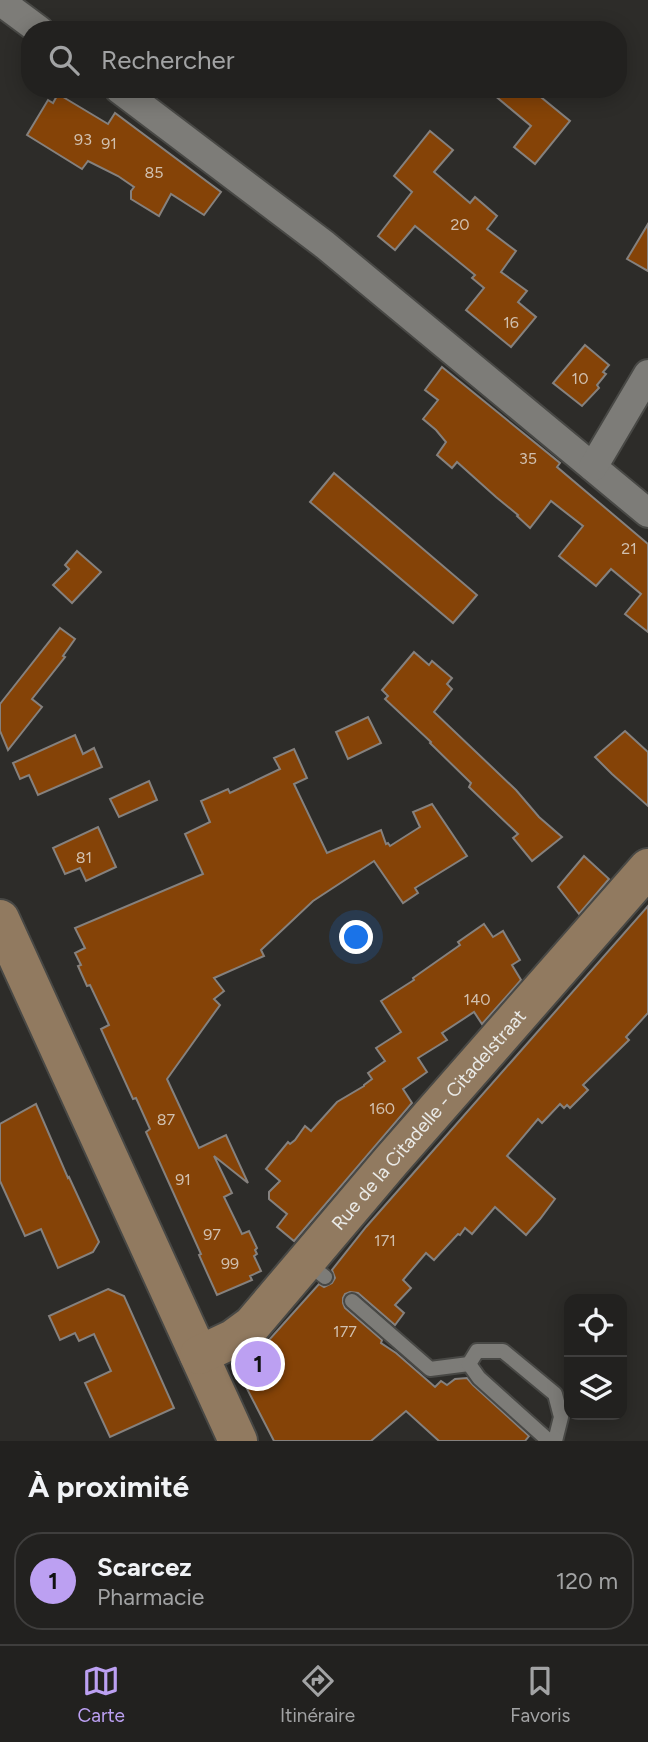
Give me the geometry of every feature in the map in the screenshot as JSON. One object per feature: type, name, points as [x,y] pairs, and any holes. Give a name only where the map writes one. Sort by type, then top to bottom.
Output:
[{"type":"street","points":[[0,1],[27,21]]},
{"type":"street","points":[[131,98],[325,245],[648,513]]},
{"type":"street","points":[[593,467],[648,374]]},
{"type":"street","name":"Rue de la Citadelle - Citadelstraat","points":[[199,1355],[243,1333],[315,1269],[391,1161],[648,868]]},
{"type":"street","points":[[0,919],[238,1441]]},
{"type":"lane","points":[[352,1301],[430,1369],[469,1364]]},
{"type":"lane","points":[[469,1364],[477,1351],[503,1351],[555,1394],[561,1417],[555,1441]]},
{"type":"lane","points":[[469,1364],[480,1378],[549,1441]]},
{"type":"building","points":[[56,98],[65,98],[108,124],[115,113],[221,192],[204,215],[171,194],[159,216],[131,199],[134,187],[118,176],[88,161],[82,169],[27,135],[48,100],[53,103]]},
{"type":"building","points":[[498,98],[542,98],[570,121],[535,164],[514,147],[531,126]]},
{"type":"building","points":[[430,131],[453,150],[434,172],[470,203],[475,197],[497,216],[487,229],[516,251],[501,272],[527,291],[518,302],[536,317],[511,347],[466,310],[484,288],[472,278],[475,275],[415,226],[395,250],[378,236],[412,192],[394,176]]},
{"type":"building","points":[[648,224],[648,271],[627,259]]},
{"type":"building","points":[[585,345],[609,365],[597,385],[599,388],[582,406],[553,383]]},
{"type":"building","points":[[442,367],[560,463],[557,467],[648,544],[648,632],[625,614],[641,594],[611,569],[596,586],[559,556],[583,526],[551,501],[530,528],[457,462],[452,468],[437,455],[446,442],[423,419],[438,400],[425,390]]},
{"type":"building","points":[[334,473],[477,595],[453,623],[310,502]]},
{"type":"building","points":[[77,551],[101,572],[72,603],[53,585],[69,569],[65,565]]},
{"type":"building","points":[[60,628],[75,639],[63,656],[65,657],[32,699],[42,707],[8,750],[0,731],[0,704]]},
{"type":"building","points":[[414,652],[429,665],[432,661],[452,678],[447,684],[452,689],[434,712],[562,837],[532,861],[513,838],[518,834],[469,787],[471,783],[431,742],[385,699],[388,696],[382,690]]},
{"type":"building","points":[[368,717],[381,743],[348,759],[336,732]]},
{"type":"building","points":[[625,731],[648,752],[648,806],[595,757]]},
{"type":"building","points":[[75,735],[83,754],[94,748],[102,767],[38,795],[29,775],[20,779],[13,763]]},
{"type":"building","points":[[294,749],[307,778],[294,784],[327,853],[381,830],[386,844],[390,846],[420,827],[413,812],[432,804],[467,856],[415,888],[418,893],[403,903],[374,861],[313,901],[261,950],[264,956],[214,978],[224,991],[214,999],[220,1005],[167,1079],[199,1148],[226,1135],[248,1183],[214,1156],[232,1193],[224,1197],[242,1234],[249,1231],[257,1248],[257,1254],[254,1256],[261,1271],[250,1276],[252,1280],[217,1295],[146,1132],[150,1129],[101,1029],[109,1025],[78,966],[81,965],[75,953],[85,948],[75,928],[203,874],[185,834],[210,822],[201,801],[228,789],[230,793],[280,769],[274,758]]},
{"type":"building","points":[[149,781],[157,800],[119,817],[110,799]]},
{"type":"building","points":[[98,827],[116,867],[86,881],[80,868],[65,874],[53,848]]},
{"type":"building","points":[[584,856],[609,879],[579,914],[558,887]]},
{"type":"building","points":[[648,906],[648,1013],[626,1037],[629,1040],[583,1085],[588,1090],[570,1108],[567,1105],[564,1108],[560,1104],[542,1123],[538,1119],[507,1156],[555,1199],[540,1219],[526,1235],[495,1207],[472,1234],[465,1228],[434,1260],[426,1253],[403,1280],[411,1288],[395,1305],[404,1313],[395,1325],[358,1293],[350,1292],[343,1298],[345,1308],[382,1340],[381,1343],[435,1387],[441,1381],[447,1385],[455,1379],[467,1378],[529,1436],[525,1441],[439,1441],[406,1411],[371,1441],[274,1441],[243,1381],[243,1369],[319,1284],[324,1287],[332,1283],[335,1278],[332,1270],[366,1227]]},
{"type":"building","points":[[484,924],[493,937],[503,931],[520,960],[512,965],[521,980],[482,1024],[474,1012],[442,1033],[447,1040],[418,1058],[427,1072],[403,1089],[412,1103],[294,1241],[277,1227],[287,1214],[269,1199],[269,1192],[280,1181],[266,1169],[305,1126],[311,1131],[337,1102],[372,1079],[368,1073],[385,1061],[376,1048],[401,1032],[381,1001],[414,980],[413,978],[460,945],[458,942]]},
{"type":"building","points":[[36,1104],[99,1242],[93,1252],[58,1268],[41,1229],[25,1236],[0,1181],[0,1124]]},
{"type":"building","points":[[108,1289],[124,1296],[174,1408],[110,1437],[85,1383],[111,1371],[94,1334],[79,1341],[75,1333],[60,1340],[49,1316]]},
{"type":"place","name":"Scarcez","points":[[258,1364]]}]
